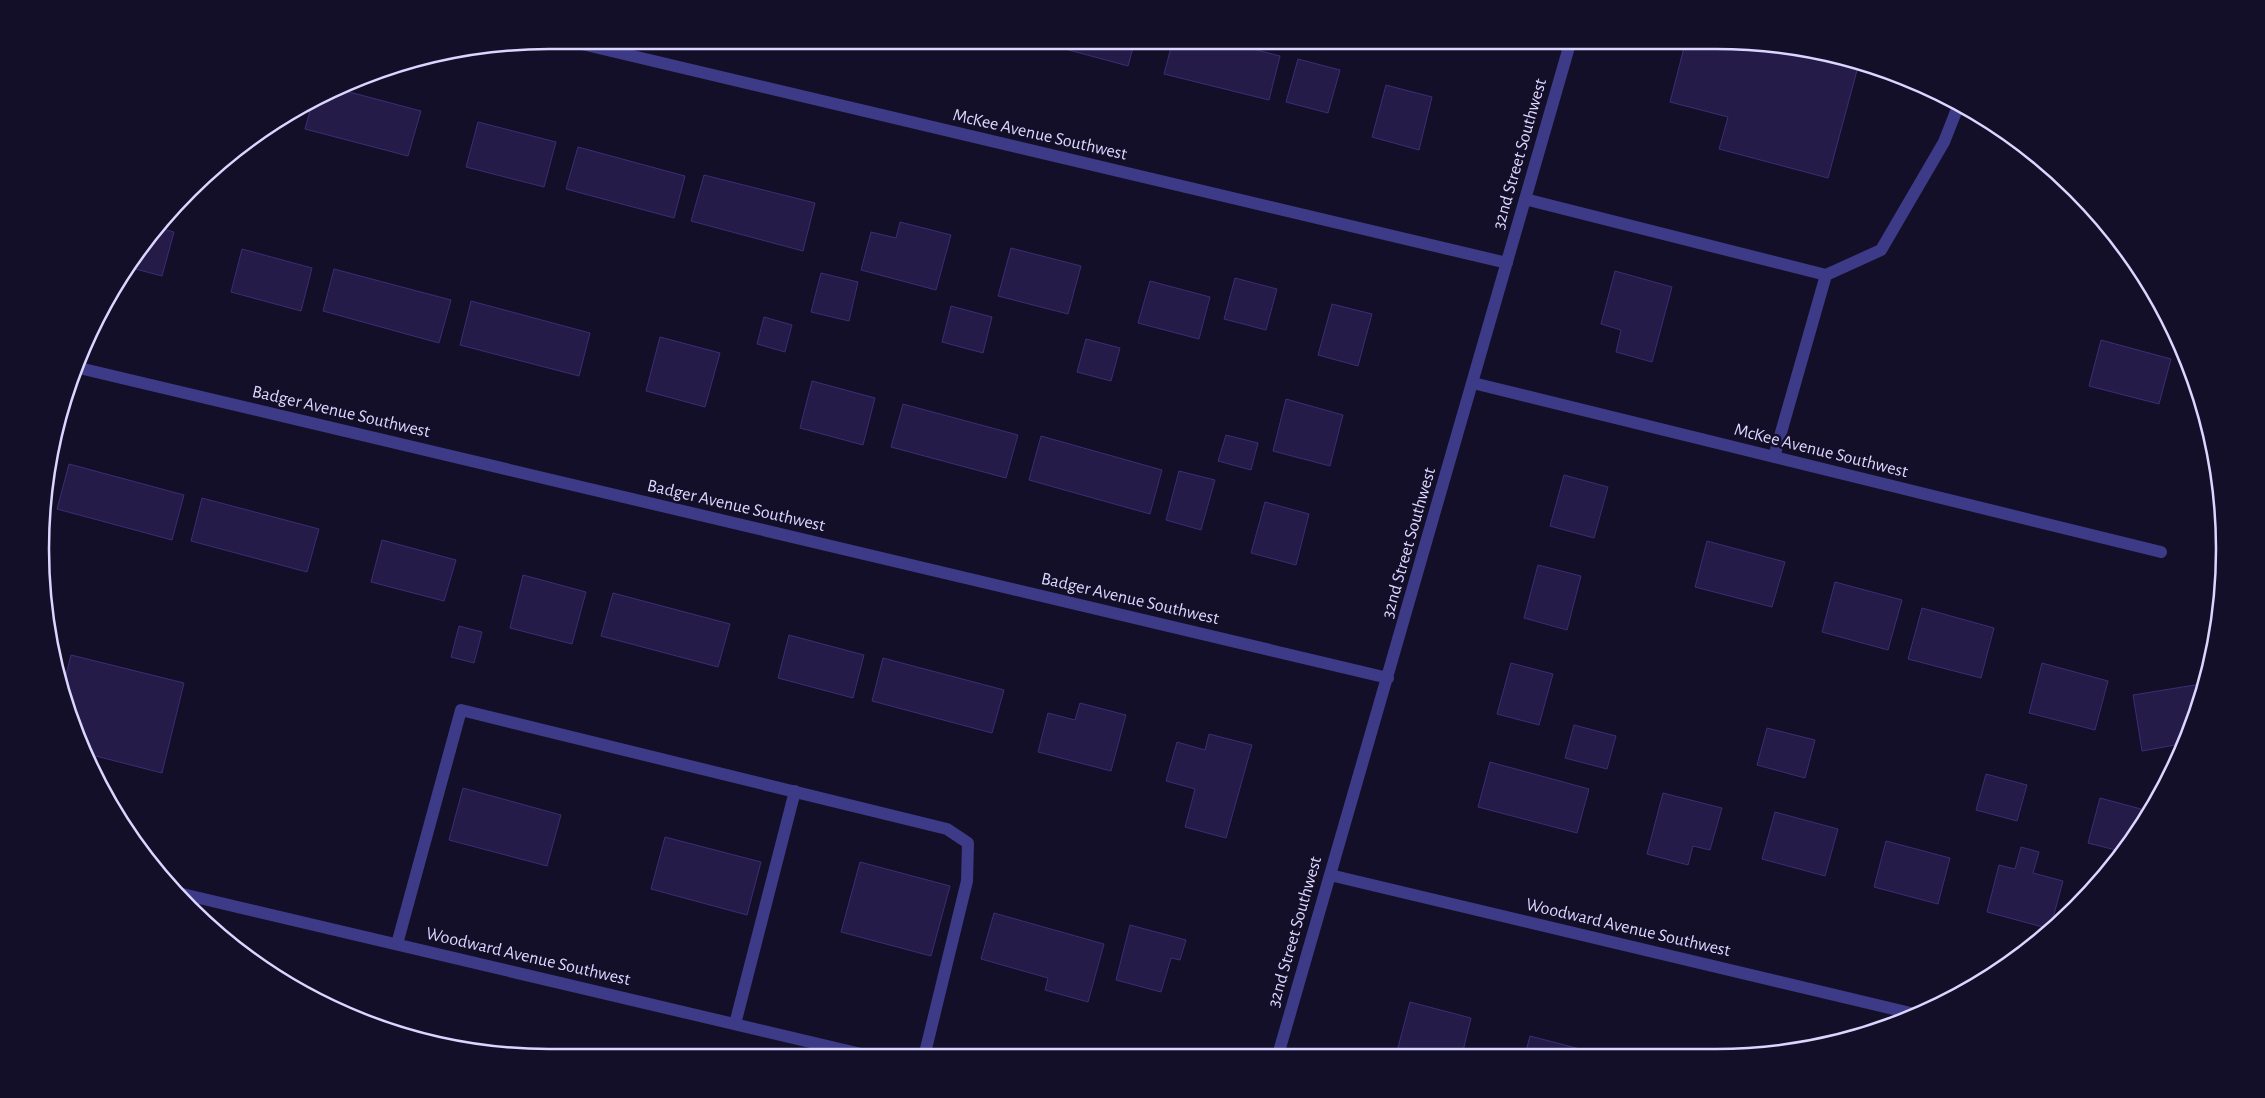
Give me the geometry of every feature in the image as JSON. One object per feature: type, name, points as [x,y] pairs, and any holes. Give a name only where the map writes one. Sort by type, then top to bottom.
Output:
[{"type":"street","name":"McKee Avenue Southwest","points":[[603,49],[1507,263]]},
{"type":"street","name":"32nd Street Southwest","points":[[1280,1049],[1568,49]]},
{"type":"street","points":[[1525,199],[1826,275],[1881,250],[1944,142],[1956,110]]},
{"type":"street","points":[[1774,457],[1826,275]]},
{"type":"street","name":"Badger Avenue Southwest","points":[[83,369],[1388,678]]},
{"type":"street","name":"McKee Avenue Southwest","points":[[1473,382],[2161,552]]},
{"type":"street","points":[[396,944],[461,710],[947,829],[968,843],[967,881],[926,1049]]},
{"type":"street","points":[[735,1024],[795,791]]},
{"type":"street","name":"Woodward Avenue Southwest","points":[[1330,875],[1907,1011]]},
{"type":"street","name":"Woodward Avenue Southwest","points":[[188,895],[840,1049]]},
{"type":"building","points":[[1065,49],[1133,49],[1128,66]]},
{"type":"building","points":[[1171,49],[1253,49],[1280,56],[1269,100],[1164,74]]},
{"type":"building","points":[[1684,49],[1749,50],[1781,53],[1814,58],[1857,69],[1828,178],[1719,149],[1728,117],[1670,102]]},
{"type":"building","points":[[1298,59],[1340,70],[1328,113],[1286,102]]},
{"type":"building","points":[[1386,85],[1432,97],[1419,150],[1372,137]]},
{"type":"building","points":[[348,92],[421,111],[408,156],[305,129],[310,110]]},
{"type":"building","points":[[478,122],[556,142],[544,187],[466,167]]},
{"type":"building","points":[[578,147],[685,176],[674,218],[566,189]]},
{"type":"building","points":[[704,175],[815,203],[803,251],[691,221]]},
{"type":"building","points":[[900,222],[951,235],[936,290],[861,270],[871,232],[896,238]]},
{"type":"building","points":[[164,229],[174,232],[162,276],[135,269]]},
{"type":"building","points":[[1011,248],[1081,266],[1068,314],[998,296]]},
{"type":"building","points":[[242,249],[312,268],[301,311],[231,292]]},
{"type":"building","points":[[334,269],[451,300],[439,343],[323,311]]},
{"type":"building","points":[[1615,271],[1672,287],[1652,362],[1616,352],[1621,330],[1601,324]]},
{"type":"building","points":[[821,273],[858,282],[849,321],[811,312]]},
{"type":"building","points":[[1235,278],[1277,289],[1266,330],[1224,319]]},
{"type":"building","points":[[1150,281],[1210,297],[1199,339],[1138,323]]},
{"type":"building","points":[[471,301],[590,333],[579,376],[460,345]]},
{"type":"building","points":[[1332,304],[1372,314],[1358,366],[1318,355]]},
{"type":"building","points":[[951,306],[992,317],[983,353],[942,342]]},
{"type":"building","points":[[764,317],[792,325],[785,352],[757,344]]},
{"type":"building","points":[[660,337],[720,353],[705,407],[646,391]]},
{"type":"building","points":[[1086,339],[1120,348],[1111,381],[1077,372]]},
{"type":"building","points":[[2101,340],[2171,359],[2159,404],[2089,386]]},
{"type":"building","points":[[812,381],[875,398],[863,445],[800,428]]},
{"type":"building","points":[[1286,399],[1343,415],[1330,466],[1273,451]]},
{"type":"building","points":[[903,404],[1018,435],[1006,478],[891,447]]},
{"type":"building","points":[[1226,435],[1258,443],[1251,470],[1218,461]]},
{"type":"building","points":[[1041,436],[1162,470],[1150,514],[1029,480]]},
{"type":"building","points":[[69,464],[184,495],[172,540],[57,509]]},
{"type":"building","points":[[1179,471],[1215,480],[1201,530],[1166,520]]},
{"type":"building","points":[[1564,475],[1608,487],[1594,538],[1550,526]]},
{"type":"building","points":[[202,498],[319,529],[307,572],[191,541]]},
{"type":"building","points":[[1265,502],[1309,514],[1296,565],[1251,553]]},
{"type":"building","points":[[382,540],[456,560],[444,601],[371,582]]},
{"type":"building","points":[[1707,541],[1785,562],[1772,607],[1695,587]]},
{"type":"building","points":[[1538,565],[1581,576],[1567,630],[1524,618]]},
{"type":"building","points":[[523,575],[586,592],[572,644],[510,628]]},
{"type":"building","points":[[1835,582],[1902,600],[1888,650],[1822,632]]},
{"type":"building","points":[[613,593],[730,624],[718,667],[601,636]]},
{"type":"building","points":[[1922,608],[1994,628],[1981,678],[1908,659]]},
{"type":"building","points":[[459,626],[482,632],[474,663],[451,657]]},
{"type":"building","points":[[789,635],[864,655],[853,698],[778,678]]},
{"type":"building","points":[[71,655],[184,683],[162,773],[94,755],[75,710],[66,677]]},
{"type":"building","points":[[883,658],[1004,690],[992,733],[872,701]]},
{"type":"building","points":[[1511,663],[1553,674],[1539,725],[1497,714]]},
{"type":"building","points":[[2042,663],[2108,681],[2095,730],[2029,713]]},
{"type":"building","points":[[2197,685],[2190,710],[2176,745],[2142,751],[2133,695]]},
{"type":"building","points":[[1080,703],[1126,715],[1111,771],[1038,752],[1048,713],[1075,720]]},
{"type":"building","points":[[1574,725],[1616,736],[1607,769],[1565,758]]},
{"type":"building","points":[[1767,728],[1815,740],[1805,778],[1757,765]]},
{"type":"building","points":[[1209,734],[1252,745],[1226,838],[1185,827],[1195,789],[1166,781],[1177,742],[1205,750]]},
{"type":"building","points":[[1490,762],[1589,789],[1577,833],[1478,807]]},
{"type":"building","points":[[1986,774],[2027,785],[2017,821],[1976,810]]},
{"type":"building","points":[[463,788],[561,815],[547,866],[449,840]]},
{"type":"building","points":[[1663,793],[1722,808],[1710,850],[1693,846],[1688,865],[1647,854]]},
{"type":"building","points":[[2100,798],[2141,809],[2132,827],[2116,850],[2088,843]]},
{"type":"building","points":[[1775,812],[1838,829],[1825,876],[1762,859]]},
{"type":"building","points":[[665,837],[761,862],[747,915],[651,889]]},
{"type":"building","points":[[1886,841],[1950,858],[1938,904],[1874,887]]},
{"type":"building","points":[[2021,847],[2039,852],[2033,873],[2063,881],[2053,919],[2043,927],[1987,912],[1999,865],[2015,869]]},
{"type":"building","points":[[860,862],[950,886],[931,956],[841,932]]},
{"type":"building","points":[[994,913],[1104,944],[1088,1002],[1045,990],[1048,978],[981,959]]},
{"type":"building","points":[[1130,925],[1186,940],[1180,960],[1171,958],[1161,992],[1116,980]]},
{"type":"building","points":[[1410,1002],[1471,1018],[1463,1049],[1398,1049]]},
{"type":"building","points":[[1530,1036],[1580,1049],[1527,1049]]}]
